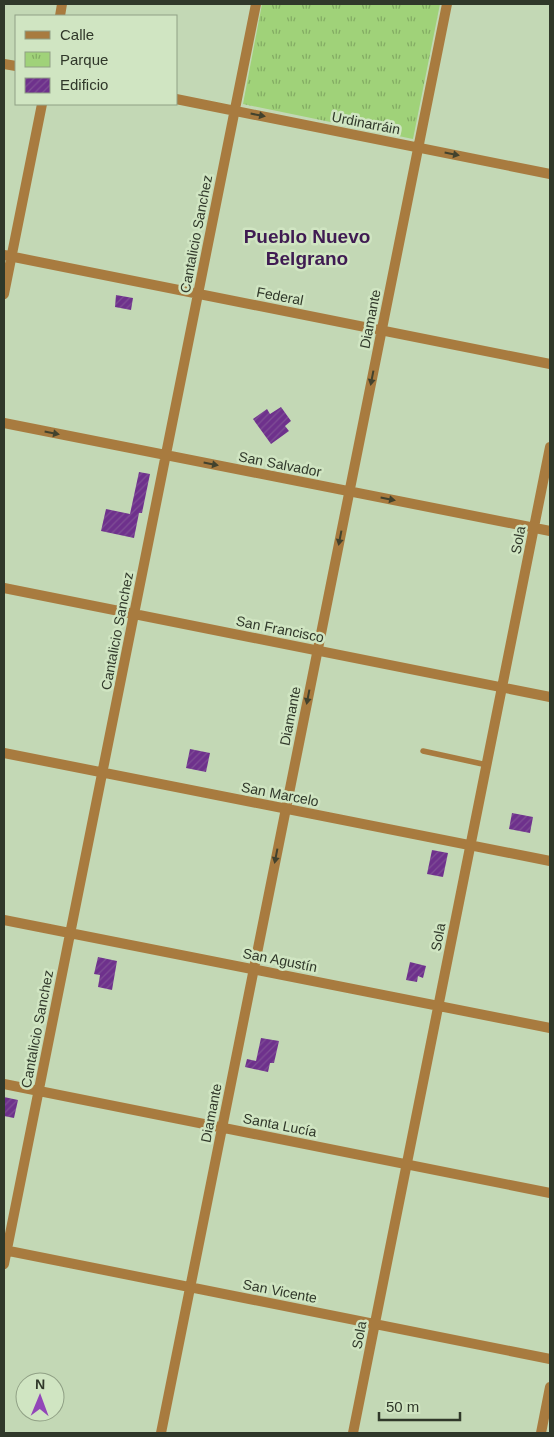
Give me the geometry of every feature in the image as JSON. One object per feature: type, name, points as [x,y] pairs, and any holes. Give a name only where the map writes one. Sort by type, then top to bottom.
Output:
[{"type":"street","name":"Cantalicio Sanchez","points":[[4,1264],[5,1250],[39,1091],[256,4]]},
{"type":"street","name":"Diamante","points":[[161,1433],[447,4]]},
{"type":"street","name":"Urdinarráin","points":[[178,99],[550,174]]},
{"type":"street","points":[[4,294],[8,256],[42,105]]},
{"type":"street","name":"Federal","points":[[8,256],[550,364]]},
{"type":"street","name":"San Salvador","points":[[4,423],[550,531]]},
{"type":"street","name":"Sola","points":[[353,1433],[550,447]]},
{"type":"street","name":"San Francisco","points":[[4,588],[550,696]]},
{"type":"street","name":"San Marcelo","points":[[4,753],[550,862]]},
{"type":"street","name":"San Agustín","points":[[4,920],[550,1028]]},
{"type":"street","name":"Santa Lucía","points":[[4,1084],[550,1193]]},
{"type":"street","name":"San Vicente","points":[[5,1250],[550,1358]]},
{"type":"street","points":[[541,1433],[550,1387]]},
{"type":"lane","points":[[423,751],[486,765]]},
{"type":"green space","points":[[262,4],[440,4],[413,139],[243,104]]},
{"type":"building","points":[[116,295],[133,298],[131,310],[115,307]]},
{"type":"building","points":[[281,407],[291,421],[285,426],[289,431],[271,444],[253,419],[267,409],[270,414]]},
{"type":"building","points":[[139,472],[150,474],[142,513],[139,513],[134,538],[101,531],[106,509],[130,514]]},
{"type":"building","points":[[190,749],[210,753],[206,772],[186,768]]},
{"type":"building","points":[[512,813],[533,817],[530,833],[509,829]]},
{"type":"building","points":[[432,850],[448,853],[443,877],[427,874]]},
{"type":"building","points":[[98,957],[117,961],[112,990],[98,987],[100,975],[94,974]]},
{"type":"building","points":[[410,962],[426,966],[423,978],[418,976],[417,982],[406,980]]},
{"type":"building","points":[[261,1038],[279,1041],[274,1063],[270,1063],[268,1072],[245,1067],[247,1059],[256,1061]]},
{"type":"building","points":[[4,1097],[18,1100],[14,1118],[4,1116]]},
{"type":"district","name":"Pueblo Nuevo Belgrano","points":[[307,247]]}]
